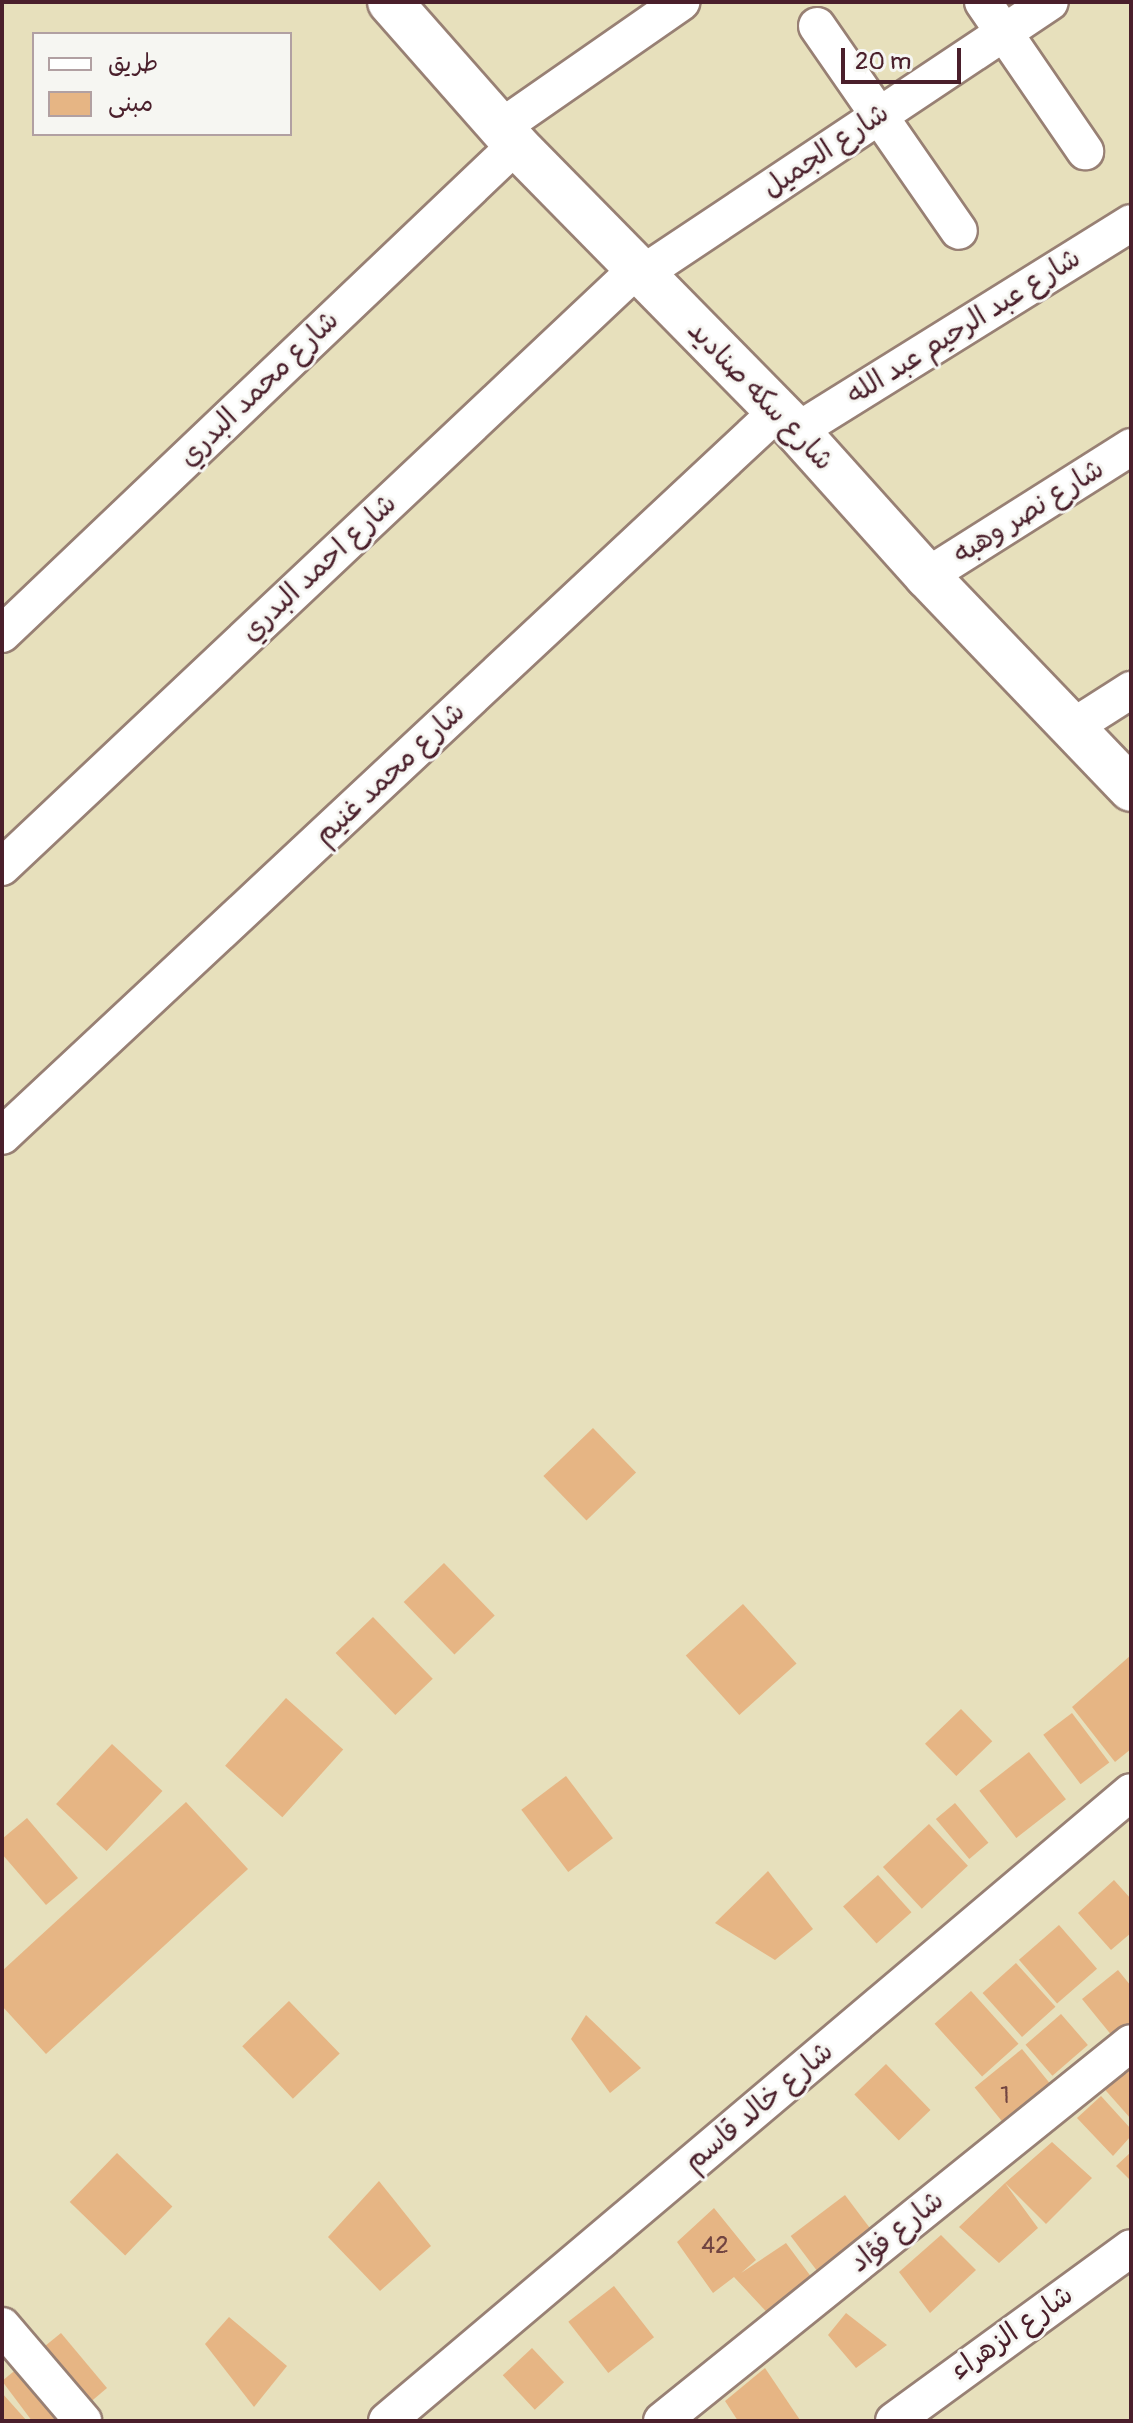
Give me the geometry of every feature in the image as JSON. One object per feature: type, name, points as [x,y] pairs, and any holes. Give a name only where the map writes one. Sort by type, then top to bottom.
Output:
[{"type":"street","name":"شارع سكه صناديد","points":[[390,2],[508,137],[787,422],[927,576],[1131,789]]},
{"type":"street","name":"شارع محمد البدري","points":[[2,634],[508,137],[681,2]]},
{"type":"street","points":[[983,2],[1085,151]]},
{"type":"street","name":"شارع الجميل","points":[[640,271],[1050,2]]},
{"type":"street","points":[[817,26],[959,231]]},
{"type":"street","name":"شارع عبد الرحيم عبد الله","points":[[787,422],[1131,223]]},
{"type":"street","name":"شارع احمد البدري","points":[[2,867],[640,271]]},
{"type":"street","name":"شارع محمد غنيم","points":[[2,1136],[787,422]]},
{"type":"street","name":"شارع نصر وهبه","points":[[927,576],[1131,447]]},
{"type":"street","points":[[1073,727],[1131,690]]},
{"type":"street","name":"شارع خالد قاسم","points":[[387,2421],[1131,1792]]},
{"type":"street","name":"شارع فؤاد","points":[[662,2421],[1131,2043]]},
{"type":"street","name":"شارع الزهراء","points":[[894,2421],[1131,2248]]},
{"type":"street","points":[[2,2326],[83,2421]]},
{"type":"building","points":[[593,1428],[636,1473],[586,1521],[543,1476]]},
{"type":"building","points":[[444,1563],[495,1616],[454,1654],[404,1602]]},
{"type":"building","points":[[743,1604],[797,1663],[739,1715],[686,1656]]},
{"type":"building","points":[[373,1617],[433,1679],[395,1715],[336,1653]]},
{"type":"building","points":[[1131,1655],[1131,1749],[1115,1762],[1072,1707]]},
{"type":"building","points":[[286,1698],[343,1750],[282,1817],[225,1766]]},
{"type":"building","points":[[961,1709],[992,1741],[956,1776],[925,1744]]},
{"type":"building","points":[[1072,1713],[1109,1763],[1081,1784],[1043,1735]]},
{"type":"building","points":[[112,1744],[162,1791],[107,1851],[56,1804]]},
{"type":"building","points":[[1029,1752],[1066,1799],[1016,1838],[979,1791]]},
{"type":"building","points":[[566,1776],[613,1838],[568,1872],[521,1810]]},
{"type":"building","points":[[186,1802],[248,1869],[46,2054],[2,2006],[2,1971]]},
{"type":"building","points":[[955,1803],[988,1843],[969,1859],[936,1819]]},
{"type":"building","points":[[27,1818],[78,1878],[46,1905],[2,1854],[2,1839]]},
{"type":"building","points":[[929,1824],[968,1866],[922,1909],[883,1867]]},
{"type":"building","points":[[768,1871],[813,1929],[775,1960],[715,1923]]},
{"type":"building","points":[[878,1875],[911,1912],[877,1944],[843,1906]]},
{"type":"building","points":[[1114,1880],[1131,1899],[1131,1933],[1111,1950],[1078,1913]]},
{"type":"building","points":[[1059,1925],[1097,1969],[1057,2004],[1019,1960]]},
{"type":"building","points":[[1016,1963],[1055,2007],[1022,2037],[983,1993]]},
{"type":"building","points":[[1118,1970],[1131,1986],[1131,2031],[1117,2042],[1082,1999]]},
{"type":"building","points":[[971,1991],[1019,2044],[982,2077],[935,2024]]},
{"type":"building","points":[[289,2001],[340,2054],[293,2099],[242,2046]]},
{"type":"building","points":[[1061,2014],[1088,2045],[1052,2076],[1026,2045]]},
{"type":"building","points":[[586,2015],[641,2068],[610,2093],[571,2039]]},
{"type":"building","points":[[1022,2049],[1052,2086],[1005,2125],[975,2087]]},
{"type":"building","points":[[1131,2056],[1131,2119],[1100,2084]]},
{"type":"building","points":[[886,2064],[930,2110],[899,2141],[854,2095]]},
{"type":"building","points":[[1101,2096],[1131,2129],[1131,2136],[1113,2156],[1077,2118]]},
{"type":"building","points":[[1052,2142],[1092,2178],[1046,2224],[1005,2183]]},
{"type":"building","points":[[1131,2152],[1131,2181],[1116,2166]]},
{"type":"building","points":[[117,2153],[172,2206],[125,2255],[70,2202]]},
{"type":"building","points":[[379,2181],[431,2246],[380,2291],[328,2237]]},
{"type":"building","points":[[1005,2183],[1038,2228],[999,2263],[959,2227]]},
{"type":"building","points":[[845,2195],[877,2238],[823,2279],[791,2236]]},
{"type":"building","points":[[714,2208],[756,2260],[741,2273],[786,2243],[818,2286],[776,2322],[734,2277],[713,2293],[677,2242]]},
{"type":"building","points":[[941,2235],[976,2270],[930,2313],[899,2272]]},
{"type":"building","points":[[614,2286],[654,2337],[608,2373],[568,2322]]},
{"type":"building","points":[[846,2313],[887,2345],[856,2368],[828,2335]]},
{"type":"building","points":[[229,2317],[287,2366],[254,2407],[205,2344]]},
{"type":"building","points":[[61,2333],[107,2388],[68,2421],[32,2421],[2,2381]]},
{"type":"building","points":[[532,2348],[564,2382],[535,2410],[503,2375]]},
{"type":"building","points":[[765,2368],[800,2420],[738,2421],[725,2401]]},
{"type":"building","points":[[2,2393],[27,2421],[2,2421]]}]
